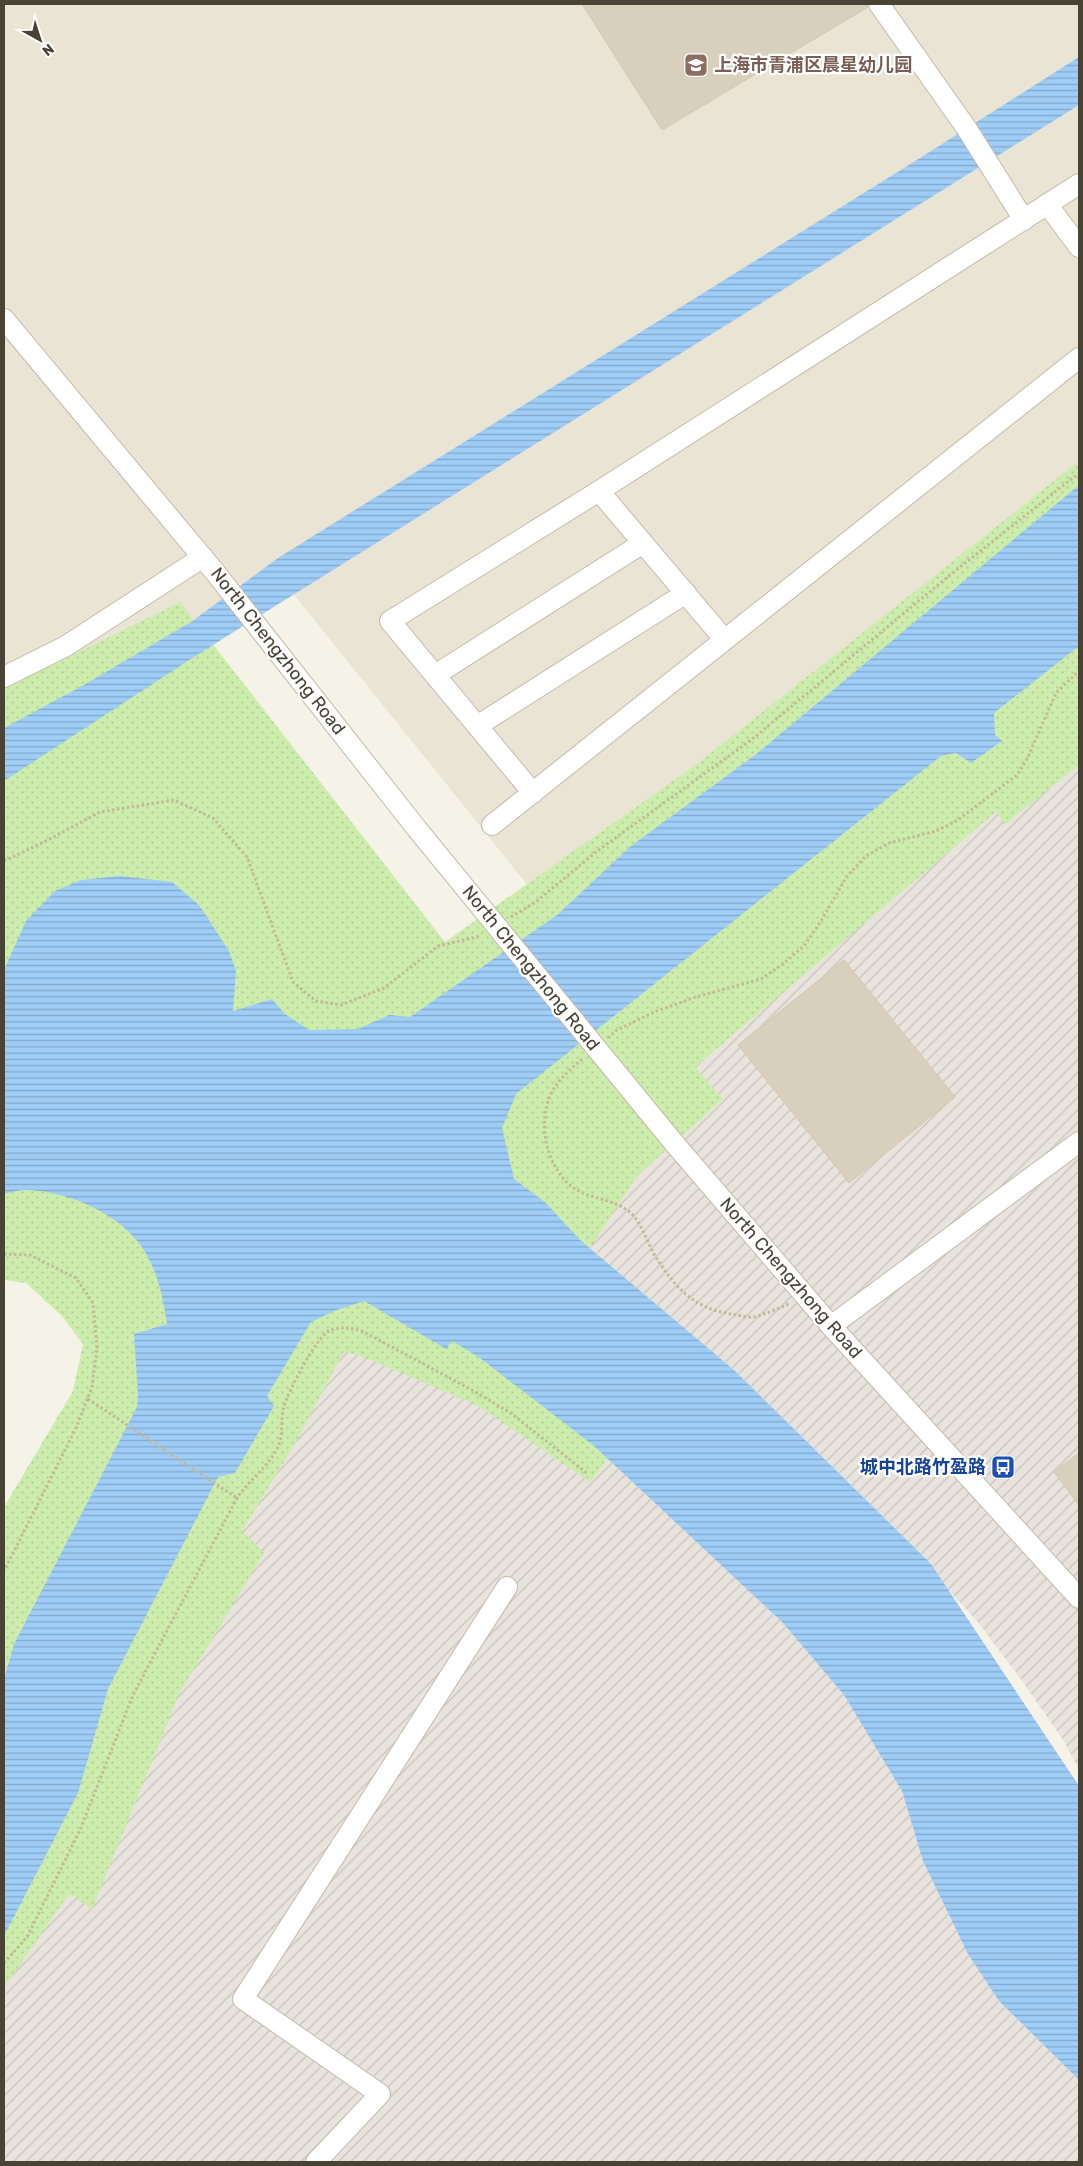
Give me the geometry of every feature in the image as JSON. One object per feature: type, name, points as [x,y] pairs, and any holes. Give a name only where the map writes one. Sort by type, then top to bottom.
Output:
[{"type":"street","points":[[879,4],[967,129],[1024,220]]},
{"type":"street","points":[[532,793],[390,621],[599,491],[1079,184]]},
{"type":"street","points":[[1047,204],[1079,247]]},
{"type":"street","name":"North Chengzhong Road","points":[[4,319],[266,634],[417,829],[674,1143],[831,1326],[1079,1598]]},
{"type":"street","points":[[492,825],[1079,358]]},
{"type":"street","points":[[599,491],[724,639]]},
{"type":"street","points":[[435,675],[643,543]]},
{"type":"street","points":[[4,677],[66,646],[161,586],[208,564]]},
{"type":"street","points":[[477,726],[686,594]]},
{"type":"street","points":[[831,1326],[1079,1142]]},
{"type":"street","points":[[316,2162],[380,2094],[244,1999],[507,1587]]},
{"type":"path","points":[[604,1041],[617,1030],[654,1012],[696,997],[761,979],[783,964],[804,946],[847,876],[866,856],[889,843],[936,831],[958,820],[1017,774],[1028,759],[1056,693],[1079,671]]},
{"type":"path","points":[[584,1058],[563,1075],[550,1095],[545,1112],[548,1152],[559,1172],[571,1186],[587,1195],[625,1208],[634,1216],[654,1253],[675,1285],[696,1303],[726,1313],[751,1317],[771,1312],[805,1296]]},
{"type":"path","points":[[4,1254],[30,1255],[76,1278],[93,1303],[97,1347],[92,1386],[76,1428],[4,1571]]},
{"type":"path","points":[[4,1963],[27,1937],[80,1830],[133,1695],[236,1498],[248,1482],[264,1467],[278,1447],[284,1407],[290,1389],[315,1347],[327,1332],[344,1327],[362,1331],[472,1390],[512,1414],[588,1474]]},
{"type":"path","points":[[88,1399],[236,1498]]},
{"type":"shaded area","points":[[4,4],[1079,4],[1079,485],[546,908],[275,571],[191,622],[4,728]]},
{"type":"shaded area","points":[[1079,646],[1079,1770],[1065,1743],[1023,1682],[977,1621],[874,1509],[734,1370],[580,1240],[516,1094]]},
{"type":"shaded area","points":[[311,1322],[594,1446],[783,1623],[844,1695],[902,1791],[923,1861],[999,2001],[1079,2080],[1079,2162],[4,2162],[4,1936]]},
{"type":"green space","points":[[1079,461],[1079,765],[1004,825],[997,811],[695,1067],[723,1099],[637,1176],[590,1248],[698,1340],[590,1482],[478,1406],[369,1359],[344,1351],[297,1440],[242,1531],[264,1553],[180,1692],[92,1909],[69,1894],[4,1988],[4,1507],[73,1391],[83,1344],[62,1316],[26,1283],[4,1280],[4,689],[180,602],[445,942],[697,764]]},
{"type":"water","points":[[1079,57],[1079,105],[200,653],[4,781],[4,728],[82,686],[191,622],[278,558]]},
{"type":"water","points":[[1079,485],[1079,646],[994,713],[995,735],[1002,741],[971,763],[956,753],[941,756],[516,1094],[502,1128],[514,1179],[546,1203],[580,1240],[734,1370],[931,1564],[1079,1786],[1079,2080],[999,2001],[968,1954],[923,1861],[902,1791],[844,1695],[783,1623],[594,1446],[480,1358],[452,1341],[446,1349],[364,1301],[334,1311],[311,1322],[267,1396],[274,1406],[235,1473],[218,1477],[108,1689],[78,1793],[4,1936],[4,1679],[14,1644],[137,1407],[134,1334],[167,1324],[161,1292],[150,1260],[138,1242],[116,1221],[88,1205],[57,1194],[27,1190],[4,1194],[4,970],[26,921],[55,891],[81,880],[120,876],[172,882],[199,905],[229,951],[236,971],[233,1011],[272,999],[285,1014],[309,1030],[358,1029],[389,1015],[410,1017],[557,915],[631,846],[755,755]]},
{"type":"building","name":"上海市青浦区晨星幼儿园","points":[[582,4],[867,4],[868,7],[662,130]]},
{"type":"building","points":[[844,960],[955,1097],[849,1183],[738,1045]]},
{"type":"building","points":[[1079,1453],[1079,1505],[1054,1472]]},
{"type":"place","name":"上海市青浦区晨星幼儿园","points":[[696,65]]},
{"type":"place","name":"城中北路竹盈路","points":[[1003,1467]]}]
